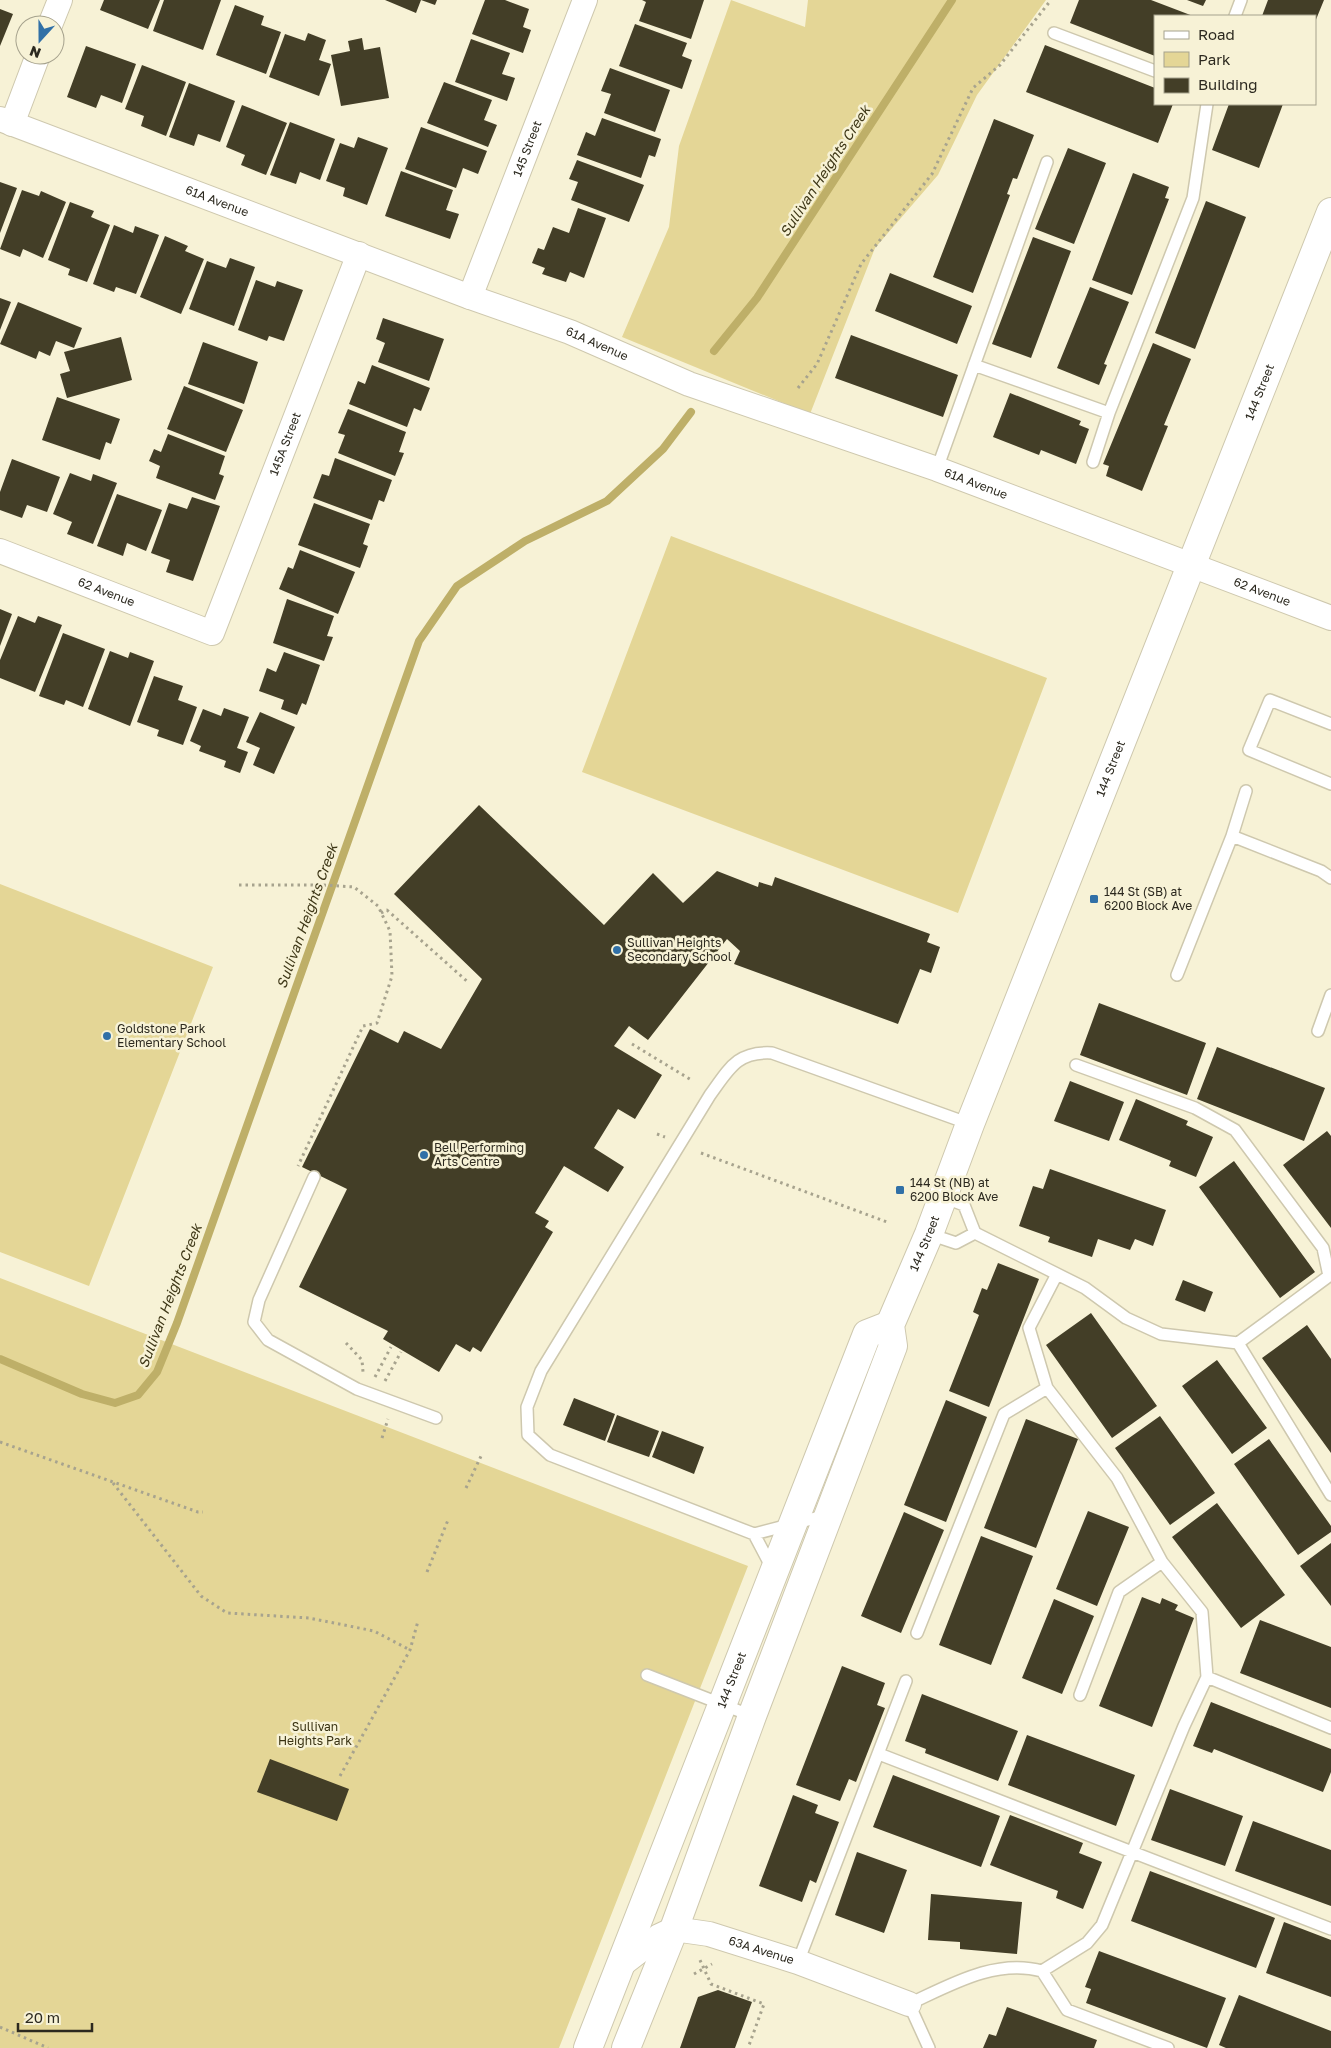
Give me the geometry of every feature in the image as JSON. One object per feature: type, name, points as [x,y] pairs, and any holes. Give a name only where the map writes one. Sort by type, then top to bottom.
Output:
[{"type":"main road","name":"144 Street","points":[[626,2048],[674,1929],[752,1716],[893,1346],[890,1325],[929,1234],[970,1124],[1193,566],[1331,212]]},
{"type":"main road","name":"144 Street","points":[[588,2048],[867,1334],[890,1325]]},
{"type":"street","points":[[54,15],[60,0]]},
{"type":"street","name":"145 Street","points":[[470,297],[585,0]]},
{"type":"street","points":[[6,122],[33,65]]},
{"type":"street","name":"61A Avenue","points":[[6,122],[470,297],[570,332],[689,384],[936,469],[1193,566]]},
{"type":"street","name":"145A Street","points":[[212,633],[359,254]]},
{"type":"street","name":"62 Avenue","points":[[0,551],[212,633]]},
{"type":"street","name":"62 Avenue","points":[[1193,566],[1331,618]]},
{"type":"street","points":[[620,1966],[659,1936],[674,1929]]},
{"type":"street","name":"63A Avenue","points":[[674,1929],[705,1933],[798,1962],[909,2004]]},
{"type":"lane","points":[[1235,15],[1241,0]]},
{"type":"lane","points":[[1054,33],[1154,70]]},
{"type":"lane","points":[[1093,462],[1192,198],[1207,105]]},
{"type":"lane","points":[[936,469],[1048,162]]},
{"type":"lane","points":[[974,365],[1110,413]]},
{"type":"lane","points":[[1331,724],[1270,700],[1249,750],[1331,784]]},
{"type":"lane","points":[[1177,975],[1232,836],[1246,791]]},
{"type":"lane","points":[[1232,836],[1321,871],[1331,878]]},
{"type":"lane","points":[[1318,1031],[1331,995]]},
{"type":"lane","points":[[830,1514],[754,1534],[550,1455],[528,1435],[527,1407],[541,1371],[710,1095],[728,1070],[742,1057],[756,1052],[772,1053],[970,1124]]},
{"type":"lane","points":[[943,1197],[964,1205],[975,1233],[1085,1288],[1126,1318],[1161,1334],[1238,1343],[1330,1276],[1323,1248],[1235,1130],[1195,1108],[1076,1065]]},
{"type":"lane","points":[[314,1177],[259,1300],[254,1322],[268,1340],[357,1389],[436,1418]]},
{"type":"lane","points":[[929,1234],[956,1243],[975,1233]]},
{"type":"lane","points":[[1042,1971],[1087,1943],[1102,1925],[1184,1726],[1207,1677],[1202,1612],[1162,1562],[1117,1478],[1047,1388],[1029,1328],[1057,1274]]},
{"type":"lane","points":[[1238,1343],[1331,1495]]},
{"type":"lane","points":[[917,1633],[1004,1414],[1047,1388]]},
{"type":"lane","points":[[754,1534],[774,1572]]},
{"type":"lane","points":[[1080,1695],[1119,1592],[1162,1562]]},
{"type":"lane","points":[[648,1675],[752,1716]]},
{"type":"lane","points":[[1207,1677],[1331,1728]]},
{"type":"lane","points":[[798,1962],[906,1681]]},
{"type":"lane","points":[[878,1754],[1331,1929]]},
{"type":"lane","points":[[929,2048],[909,2004],[981,1972],[1029,1968],[1042,1971],[1067,2010],[1168,2048]]},
{"type":"path","points":[[798,388],[817,364],[861,264],[932,174],[973,88],[1000,65],[1051,0]]},
{"type":"path","points":[[238,886],[324,885],[354,887],[378,906],[390,931],[392,976],[377,1023],[363,1026],[297,1167],[302,1170]]},
{"type":"path","points":[[382,913],[387,910],[469,983]]},
{"type":"path","points":[[632,1044],[693,1081]]},
{"type":"path","points":[[701,1152],[887,1222]]},
{"type":"path","points":[[346,1343],[362,1360],[364,1375]]},
{"type":"path","points":[[376,1376],[392,1347]]},
{"type":"path","points":[[384,1384],[401,1352]]},
{"type":"path","points":[[382,1438],[390,1414]]},
{"type":"path","points":[[0,1442],[198,1512],[204,1512]]},
{"type":"path","points":[[466,1488],[482,1454]]},
{"type":"path","points":[[113,1482],[201,1596],[227,1613],[309,1618],[374,1631],[410,1650]]},
{"type":"path","points":[[427,1572],[448,1520]]},
{"type":"path","points":[[340,1776],[410,1650],[418,1621]]},
{"type":"path","points":[[700,1960],[712,1984],[764,2004],[748,2048]]},
{"type":"path","points":[[694,1974],[712,1964]]},
{"type":"path","points":[[0,2027],[48,2048]]},
{"type":"green space","points":[[731,0],[805,27],[808,0],[1046,0],[977,95],[938,175],[875,248],[810,414],[622,337],[669,227],[679,146]]},
{"type":"green space","points":[[671,536],[1047,678],[958,913],[582,772]]},
{"type":"green space","points":[[0,884],[213,967],[89,1286],[0,1252]]},
{"type":"green space","name":"Sullivan Heights Park","points":[[0,1278],[748,1566],[559,2048],[0,2048]]},
{"type":"building","points":[[104,0],[160,0],[148,29],[100,10]]},
{"type":"building","points":[[164,0],[221,0],[203,50],[153,31]]},
{"type":"building","points":[[385,0],[421,0],[416,13]]},
{"type":"building","points":[[421,0],[437,0],[435,5]]},
{"type":"building","points":[[485,0],[505,0],[529,9],[523,27],[531,30],[523,53],[472,34]]},
{"type":"building","points":[[642,0],[704,0],[691,39],[639,21],[646,2]]},
{"type":"building","points":[[1079,0],[1151,0],[1190,15],[1154,15],[1154,56],[1070,23]]},
{"type":"building","points":[[1187,0],[1206,0],[1203,6]]},
{"type":"building","points":[[1268,0],[1324,0],[1316,20],[1316,15],[1262,15]]},
{"type":"building","points":[[235,5],[264,16],[261,25],[281,32],[266,74],[216,55]]},
{"type":"building","points":[[0,9],[13,14],[0,46]]},
{"type":"building","points":[[635,24],[687,43],[682,56],[692,60],[682,89],[619,66]]},
{"type":"building","points":[[308,33],[326,40],[319,60],[331,64],[319,96],[269,77],[285,34],[305,41]]},
{"type":"building","points":[[362,38],[364,50],[380,47],[389,98],[341,106],[331,55],[350,51],[348,41]]},
{"type":"building","points":[[471,39],[510,53],[502,74],[515,78],[507,101],[455,82]]},
{"type":"building","points":[[1045,45],[1154,88],[1154,105],[1173,105],[1158,143],[1026,92]]},
{"type":"building","points":[[86,46],[136,64],[122,103],[101,95],[96,108],[67,97]]},
{"type":"building","points":[[142,65],[186,82],[166,136],[141,126],[144,116],[125,109]]},
{"type":"building","points":[[610,68],[670,90],[655,132],[604,113],[611,94],[601,91]]},
{"type":"building","points":[[444,82],[492,100],[484,120],[497,125],[488,147],[427,123]]},
{"type":"building","points":[[189,83],[235,101],[220,142],[198,134],[194,146],[169,137]]},
{"type":"building","points":[[242,105],[287,123],[266,175],[241,165],[245,155],[226,147]]},
{"type":"building","points":[[1229,105],[1283,105],[1259,168],[1212,150]]},
{"type":"building","points":[[602,118],[661,139],[655,157],[649,155],[641,178],[577,155],[586,132],[595,136]]},
{"type":"building","points":[[994,119],[1034,135],[1017,179],[1013,178],[1007,194],[1010,195],[973,293],[933,277]]},
{"type":"building","points":[[290,122],[335,139],[320,180],[300,172],[296,184],[270,175]]},
{"type":"building","points":[[421,127],[487,151],[478,174],[463,168],[456,188],[405,169]]},
{"type":"building","points":[[358,137],[388,148],[367,205],[343,196],[345,188],[326,181],[340,143],[354,148]]},
{"type":"building","points":[[1068,148],[1106,163],[1074,244],[1035,229]]},
{"type":"building","points":[[577,160],[644,185],[629,222],[571,200],[578,182],[569,179]]},
{"type":"building","points":[[401,171],[453,190],[446,210],[459,214],[450,239],[385,216]]},
{"type":"building","points":[[1133,173],[1169,187],[1165,198],[1169,199],[1132,295],[1092,280]]},
{"type":"building","points":[[0,182],[17,188],[0,233]]},
{"type":"building","points":[[22,190],[39,196],[41,191],[66,202],[43,258],[23,249],[20,257],[0,249]]},
{"type":"building","points":[[1206,201],[1246,217],[1195,349],[1155,333]]},
{"type":"building","points":[[70,202],[94,211],[91,217],[110,225],[87,282],[68,275],[70,269],[48,260]]},
{"type":"building","points":[[578,208],[606,218],[584,278],[570,272],[566,282],[542,274],[545,268],[532,263],[538,248],[544,250],[553,227],[569,233]]},
{"type":"building","points":[[114,225],[133,233],[135,226],[159,235],[136,294],[116,287],[114,292],[93,284]]},
{"type":"building","points":[[165,236],[188,246],[185,251],[204,259],[181,314],[140,297]]},
{"type":"building","points":[[1033,237],[1071,251],[1031,358],[992,344]]},
{"type":"building","points":[[230,258],[255,267],[234,326],[189,309],[207,261],[226,268]]},
{"type":"building","points":[[890,273],[972,306],[957,344],[875,311]]},
{"type":"building","points":[[256,280],[275,287],[277,281],[303,290],[284,341],[269,336],[267,341],[238,330]]},
{"type":"building","points":[[1090,287],[1129,302],[1104,364],[1107,365],[1099,385],[1057,368]]},
{"type":"building","points":[[0,298],[11,302],[0,330]]},
{"type":"building","points":[[18,302],[82,328],[74,348],[56,341],[50,356],[39,351],[36,359],[0,344]]},
{"type":"building","points":[[383,318],[444,339],[429,381],[378,362],[385,343],[376,339]]},
{"type":"building","points":[[851,335],[958,375],[943,417],[835,378]]},
{"type":"building","points":[[121,337],[132,380],[67,398],[60,374],[70,371],[64,352]]},
{"type":"building","points":[[203,342],[258,362],[244,404],[188,384]]},
{"type":"building","points":[[1153,343],[1191,359],[1164,425],[1168,426],[1142,491],[1106,476],[1109,466],[1103,464]]},
{"type":"building","points":[[372,365],[430,388],[421,411],[414,408],[407,427],[349,404],[358,381],[365,384]]},
{"type":"building","points":[[184,386],[243,410],[226,452],[167,429]]},
{"type":"building","points":[[1010,393],[1081,421],[1079,425],[1089,429],[1076,464],[1041,450],[1039,455],[993,437]]},
{"type":"building","points":[[57,397],[120,419],[111,444],[106,442],[100,460],[42,440]]},
{"type":"building","points":[[348,409],[406,432],[399,452],[404,453],[395,476],[338,453],[345,435],[338,433]]},
{"type":"building","points":[[168,434],[225,456],[219,474],[224,476],[215,500],[156,478],[160,466],[149,461],[154,449],[161,452]]},
{"type":"building","points":[[335,458],[392,480],[384,502],[379,500],[372,520],[313,498],[322,474],[329,476]]},
{"type":"building","points":[[12,459],[60,477],[47,512],[27,505],[22,518],[0,510],[0,492]]},
{"type":"building","points":[[70,473],[91,481],[93,474],[117,483],[93,544],[67,534],[72,522],[53,514]]},
{"type":"building","points":[[117,494],[162,510],[146,551],[127,543],[123,556],[97,546]]},
{"type":"building","points":[[192,497],[220,506],[193,581],[166,572],[170,560],[151,553],[169,503],[187,509]]},
{"type":"building","points":[[314,503],[370,524],[363,544],[368,546],[360,568],[298,545]]},
{"type":"building","points":[[300,550],[355,572],[338,614],[279,589],[288,567],[293,569]]},
{"type":"building","points":[[287,599],[334,616],[327,636],[333,637],[324,661],[273,643]]},
{"type":"building","points":[[0,609],[12,614],[0,646]]},
{"type":"building","points":[[18,616],[35,623],[38,616],[62,625],[35,692],[0,678],[0,660]]},
{"type":"building","points":[[63,633],[105,649],[83,707],[66,700],[64,705],[39,696]]},
{"type":"building","points":[[110,651],[128,658],[130,652],[154,661],[130,726],[88,709]]},
{"type":"building","points":[[284,652],[320,665],[306,705],[302,703],[297,715],[281,709],[284,700],[259,691],[267,668],[276,672]]},
{"type":"building","points":[[154,676],[183,686],[178,700],[197,707],[183,745],[157,736],[159,730],[137,722]]},
{"type":"building","points":[[224,708],[249,717],[237,748],[248,752],[240,773],[224,767],[226,761],[199,751],[201,746],[190,741],[203,709],[221,716]]},
{"type":"building","points":[[260,712],[295,727],[274,774],[253,765],[260,748],[246,742]]},
{"type":"building","points":[[479,805],[604,925],[653,873],[683,903],[717,871],[758,887],[759,882],[772,886],[775,877],[930,934],[927,942],[940,947],[931,973],[920,969],[898,1024],[734,964],[740,951],[727,939],[648,1040],[629,1026],[614,1046],[662,1075],[635,1119],[618,1109],[594,1148],[624,1167],[608,1192],[564,1166],[535,1213],[549,1221],[545,1227],[553,1232],[481,1352],[473,1347],[470,1352],[456,1344],[439,1372],[383,1339],[388,1331],[299,1287],[347,1189],[302,1167],[370,1029],[398,1043],[404,1031],[441,1049],[482,979],[394,894]]},
{"type":"building","points":[[1099,1003],[1206,1043],[1187,1095],[1080,1055]]},
{"type":"building","points":[[1217,1047],[1325,1088],[1304,1141],[1197,1099]]},
{"type":"building","points":[[1070,1081],[1124,1102],[1109,1141],[1054,1121]]},
{"type":"building","points":[[1136,1099],[1188,1121],[1186,1125],[1213,1137],[1196,1177],[1169,1166],[1171,1161],[1119,1140]]},
{"type":"building","points":[[1327,1131],[1331,1136],[1331,1228],[1283,1165]]},
{"type":"building","points":[[1234,1161],[1315,1272],[1280,1298],[1199,1187]]},
{"type":"building","points":[[1050,1169],[1166,1210],[1153,1246],[1135,1239],[1130,1250],[1098,1239],[1092,1257],[1048,1242],[1050,1237],[1019,1226],[1033,1186],[1043,1189]]},
{"type":"building","points":[[998,1263],[1039,1279],[989,1407],[949,1391],[979,1315],[973,1312],[982,1288],[987,1290]]},
{"type":"building","points":[[1183,1280],[1213,1292],[1205,1312],[1175,1300]]},
{"type":"building","points":[[1091,1313],[1157,1406],[1112,1438],[1046,1345]]},
{"type":"building","points":[[1307,1325],[1331,1359],[1331,1453],[1262,1358]]},
{"type":"building","points":[[1217,1360],[1267,1428],[1232,1454],[1182,1386]]},
{"type":"building","points":[[574,1398],[615,1414],[605,1441],[563,1425]]},
{"type":"building","points":[[946,1400],[987,1417],[946,1522],[904,1505]]},
{"type":"building","points":[[617,1415],[659,1431],[649,1457],[607,1442]]},
{"type":"building","points":[[1160,1416],[1215,1493],[1170,1525],[1115,1448]]},
{"type":"building","points":[[1026,1419],[1078,1439],[1036,1548],[984,1528]]},
{"type":"building","points":[[662,1431],[704,1447],[694,1474],[652,1457]]},
{"type":"building","points":[[1269,1439],[1331,1526],[1331,1532],[1298,1555],[1234,1464]]},
{"type":"building","points":[[1217,1503],[1285,1595],[1241,1628],[1172,1537]]},
{"type":"building","points":[[1088,1511],[1129,1527],[1097,1606],[1056,1589]]},
{"type":"building","points":[[904,1512],[944,1530],[901,1633],[861,1616]]},
{"type":"building","points":[[981,1536],[1033,1556],[991,1665],[939,1645]]},
{"type":"building","points":[[1331,1543],[1331,1606],[1300,1566]]},
{"type":"building","points":[[1142,1597],[1160,1604],[1162,1598],[1178,1605],[1175,1610],[1194,1618],[1152,1727],[1099,1706]]},
{"type":"building","points":[[1054,1599],[1094,1616],[1062,1694],[1022,1678]]},
{"type":"building","points":[[1260,1620],[1331,1647],[1331,1708],[1240,1673]]},
{"type":"building","points":[[842,1666],[885,1683],[877,1705],[885,1708],[856,1782],[849,1779],[840,1801],[796,1785]]},
{"type":"building","points":[[922,1694],[1018,1731],[998,1781],[925,1753],[926,1749],[905,1741]]},
{"type":"building","points":[[1211,1702],[1331,1749],[1331,1772],[1323,1792],[1214,1749],[1212,1753],[1193,1746]]},
{"type":"building","points":[[1027,1735],[1135,1775],[1116,1826],[1008,1785]]},
{"type":"building","points":[[270,1759],[349,1789],[337,1821],[257,1792]]},
{"type":"building","points":[[893,1775],[1000,1816],[981,1867],[873,1827]]},
{"type":"building","points":[[1170,1789],[1243,1816],[1225,1866],[1151,1840]]},
{"type":"building","points":[[793,1795],[818,1805],[815,1813],[839,1822],[816,1883],[810,1880],[802,1902],[759,1886]]},
{"type":"building","points":[[1010,1815],[1083,1843],[1079,1853],[1102,1862],[1083,1909],[1056,1898],[1058,1891],[990,1865]]},
{"type":"building","points":[[1253,1821],[1331,1850],[1331,1906],[1235,1871]]},
{"type":"building","points":[[857,1852],[907,1870],[884,1933],[835,1915]]},
{"type":"building","points":[[1150,1871],[1275,1918],[1256,1968],[1131,1921]]},
{"type":"building","points":[[931,1894],[1022,1902],[1017,1954],[960,1949],[960,1942],[928,1940]]},
{"type":"building","points":[[1284,1922],[1331,1940],[1331,1997],[1266,1973]]},
{"type":"building","points":[[1099,1951],[1226,1998],[1207,2048],[1086,2003],[1091,1989],[1085,1987]]},
{"type":"building","points":[[718,1990],[752,2002],[735,2048],[680,2048],[698,1997]]},
{"type":"building","points":[[1239,1995],[1331,2031],[1331,2048],[1226,2048],[1219,2045]]},
{"type":"building","points":[[1007,2007],[1097,2040],[1094,2048],[983,2048],[989,2034],[996,2036]]},
{"type":"waterway","name":"Sullivan Heights Creek","points":[[714,351],[757,298],[952,0]]},
{"type":"waterway","name":"Sullivan Heights Creek","points":[[0,1359],[82,1394],[115,1403],[138,1395],[157,1372],[177,1323],[419,641],[457,586],[525,541],[607,501],[663,449],[691,412]]},
{"type":"place","name":"144 St (SB) at 6200 Block Ave","points":[[1094,899]]},
{"type":"place","name":"Sullivan Heights Secondary School","points":[[617,950]]},
{"type":"place","name":"Goldstone Park Elementary School","points":[[107,1036]]},
{"type":"place","name":"Bell Performing Arts Centre","points":[[424,1155]]},
{"type":"place","name":"144 St (NB) at 6200 Block Ave","points":[[900,1190]]}]
